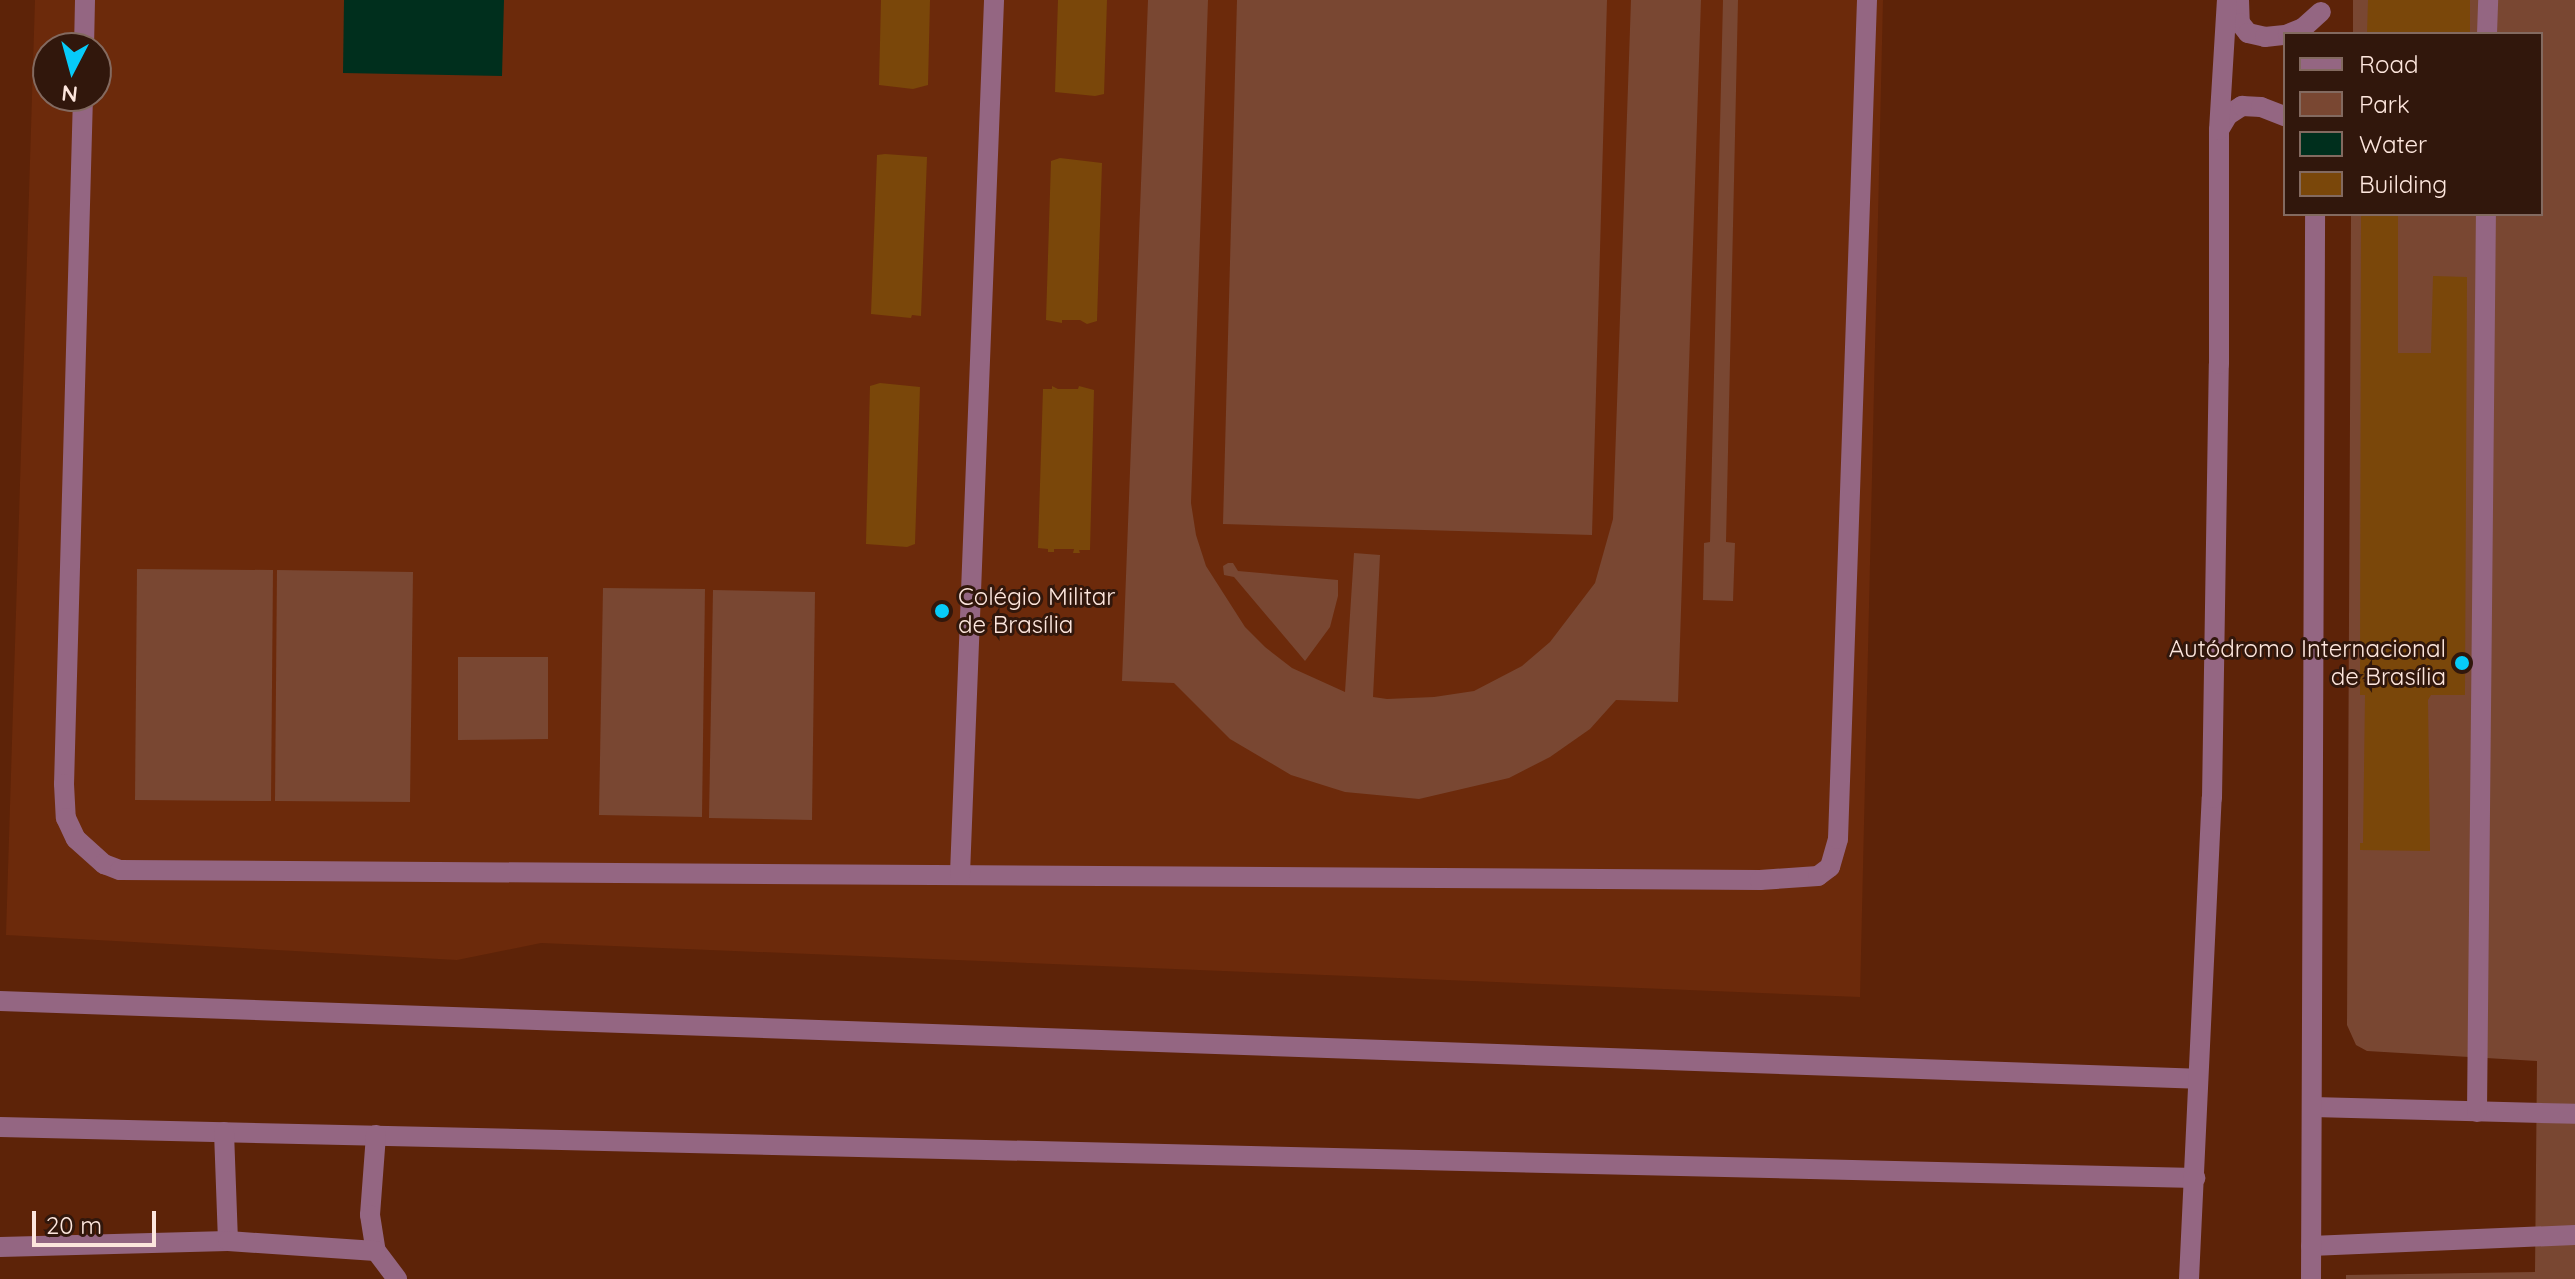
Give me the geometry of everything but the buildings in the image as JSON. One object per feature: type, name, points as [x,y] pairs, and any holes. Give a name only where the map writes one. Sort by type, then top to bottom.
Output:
[{"type":"street","points":[[84,32],[85,0]]},
{"type":"street","points":[[960,874],[994,0]]},
{"type":"street","points":[[83,112],[64,784],[66,818],[76,839],[91,853],[120,870],[1760,880],[1818,876],[1830,867],[1838,839],[1867,0]]},
{"type":"street","points":[[2189,1279],[2212,782],[2219,364],[2219,130],[2227,0]]},
{"type":"street","points":[[2239,0],[2240,23],[2248,33],[2265,37],[2283,35]]},
{"type":"street","points":[[2487,32],[2488,0]]},
{"type":"street","points":[[2292,32],[2303,28],[2321,6]]},
{"type":"street","points":[[2320,32],[2321,6]]},
{"type":"street","points":[[2219,130],[2228,115],[2242,106],[2261,107],[2283,115]]},
{"type":"street","points":[[2311,1279],[2315,216]]},
{"type":"street","points":[[2477,1112],[2486,216]]},
{"type":"street","points":[[0,1001],[2197,1079]]},
{"type":"street","points":[[2313,1107],[2575,1114]]},
{"type":"street","points":[[0,1127],[2195,1178]]},
{"type":"street","points":[[224,1132],[228,1241]]},
{"type":"street","points":[[376,1135],[370,1215],[376,1251],[397,1279]]},
{"type":"street","points":[[2311,1246],[2575,1235]]},
{"type":"street","points":[[0,1247],[228,1241],[376,1251]]},
{"type":"shaded area","name":"Colégio Militar de Brasília","points":[[35,0],[1883,0],[1860,997],[541,943],[457,960],[6,935],[32,97],[32,112],[112,112],[112,32],[34,32]]},
{"type":"green space","points":[[1148,0],[1208,0],[1191,503],[1196,535],[1206,566],[1245,627],[1265,647],[1292,668],[1345,692],[1354,553],[1380,555],[1373,697],[1387,699],[1474,691],[1522,666],[1550,642],[1595,583],[1613,519],[1631,0],[1701,0],[1678,702],[1616,700],[1590,729],[1550,757],[1509,778],[1419,799],[1345,792],[1291,775],[1230,739],[1174,683],[1122,681]]},
{"type":"green space","points":[[1237,0],[1607,0],[1592,535],[1223,524]]},
{"type":"green space","points":[[1723,0],[1738,0],[1726,542],[1735,543],[1733,601],[1703,600],[1704,543],[1710,542]]},
{"type":"green space","name":"Autódromo Internacional de Brasília","points":[[2353,0],[2575,0],[2575,1279],[2346,1279],[2346,1275],[2535,1272],[2537,1061],[2367,1051],[2356,1045],[2347,1025],[2351,216],[2543,216],[2543,32],[2353,32]]},
{"type":"green space","points":[[1233,563],[1238,571],[1338,580],[1338,596],[1330,627],[1305,661],[1234,577],[1224,575],[1223,566]]},
{"type":"green space","points":[[137,569],[273,570],[271,801],[135,800]]},
{"type":"green space","points":[[277,570],[413,572],[410,802],[275,801]]},
{"type":"green space","points":[[603,588],[705,589],[702,817],[599,815]]},
{"type":"green space","points":[[713,590],[815,592],[812,820],[709,818]]},
{"type":"green space","points":[[458,657],[548,657],[548,739],[458,740]]},
{"type":"water","points":[[344,0],[504,0],[502,76],[343,73]]},
{"type":"place","name":"Colégio Militar de Brasília","points":[[942,611]]},
{"type":"place","name":"Autódromo Internacional de Brasília","points":[[2462,663]]}]
